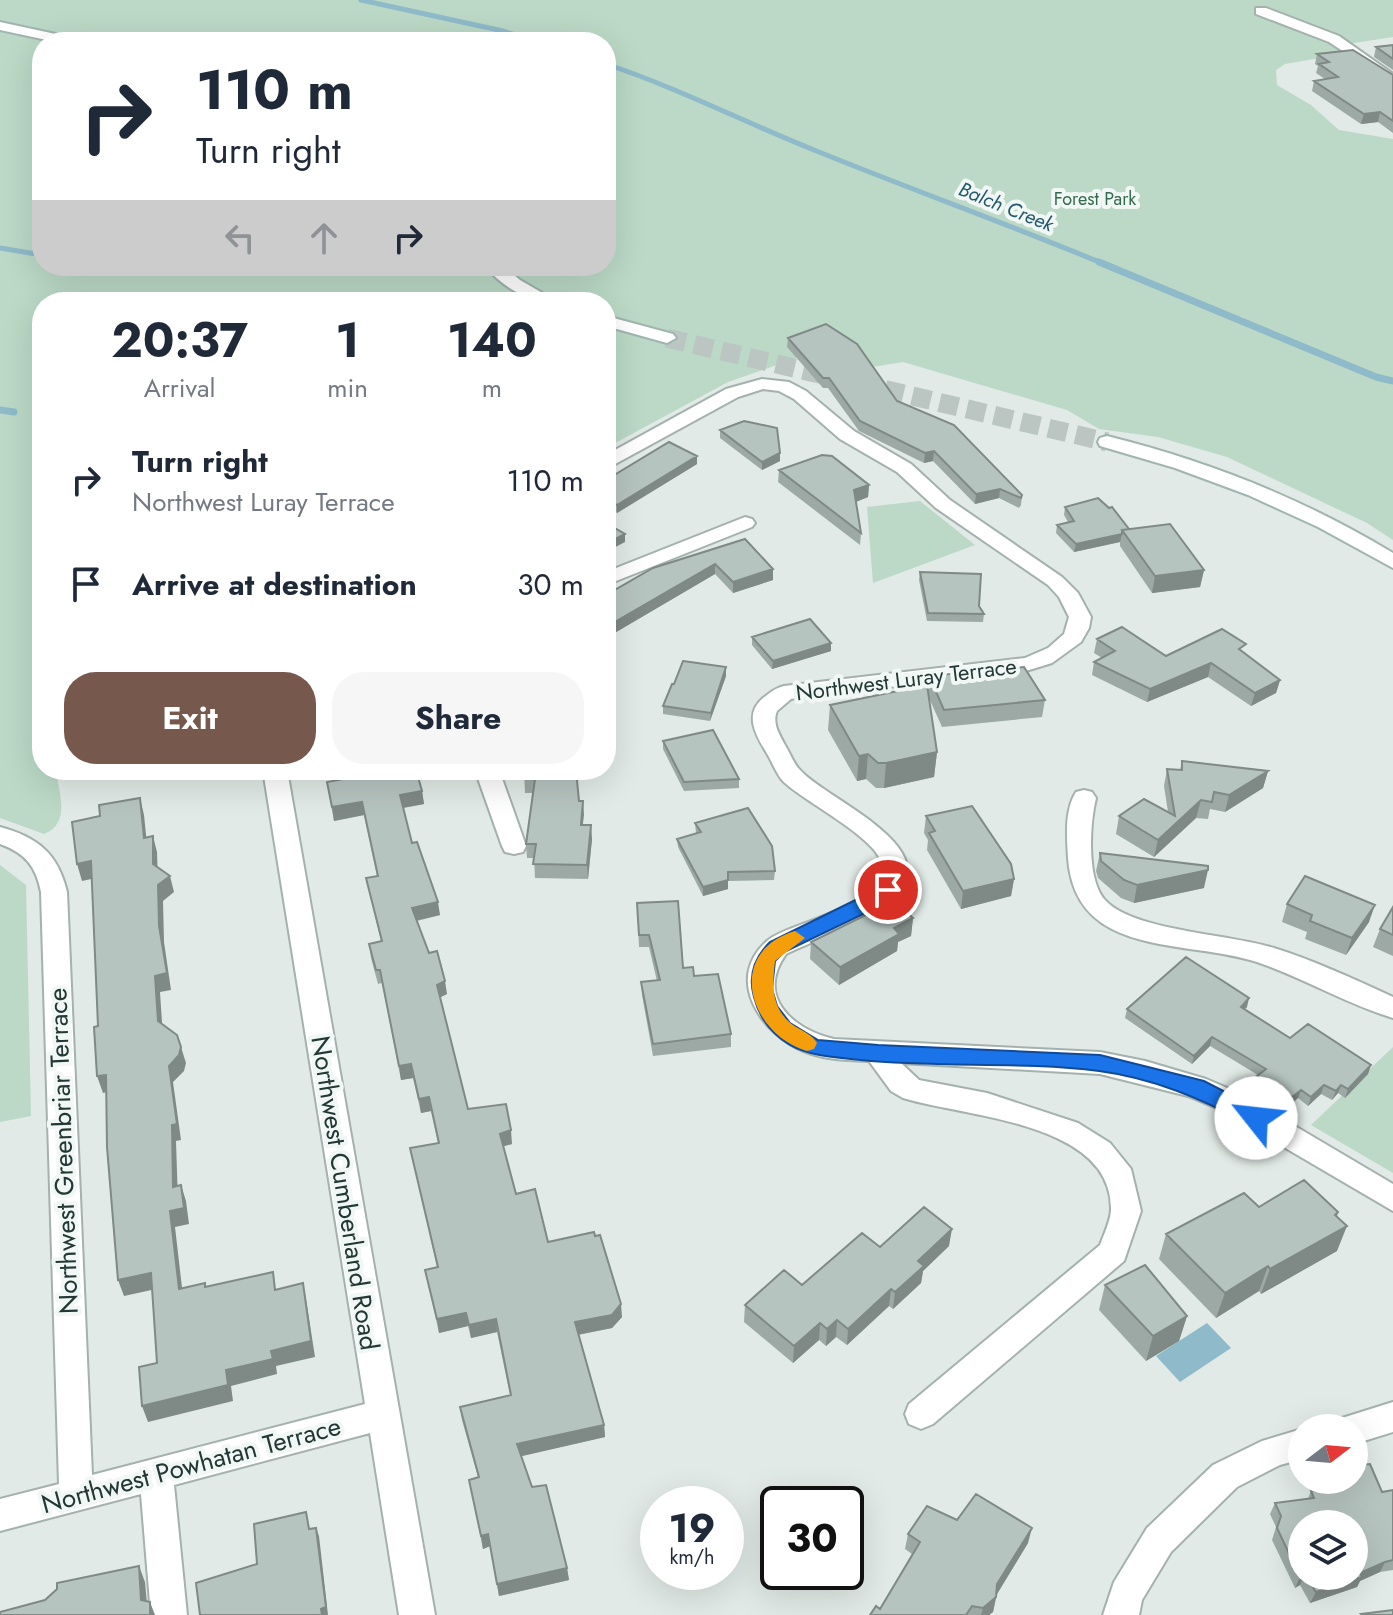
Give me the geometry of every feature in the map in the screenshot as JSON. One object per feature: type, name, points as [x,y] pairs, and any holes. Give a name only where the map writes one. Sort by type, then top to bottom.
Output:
[{"type":"street","points":[[1261,11],[1334,39],[1393,80]]},
{"type":"street","points":[[0,26],[32,33]]},
{"type":"street","points":[[505,276],[530,292]]},
{"type":"street","points":[[616,324],[667,338]]},
{"type":"street","name":"Northwest Luray Terrace","points":[[616,457],[732,393],[762,384],[783,386],[800,395],[847,435],[904,468],[943,504],[1055,581],[1070,596],[1080,616],[1078,628],[1063,647],[1035,663],[784,693],[767,707],[763,716],[765,730],[791,776],[882,842],[892,856],[895,868],[894,880],[888,890],[873,901],[777,947],[765,959],[762,989],[767,1009],[782,1028],[816,1047],[878,1053],[1100,1063],[1158,1076],[1229,1101],[1393,1199]]},
{"type":"street","points":[[1107,442],[1181,463],[1293,505],[1393,562]]},
{"type":"street","points":[[616,575],[745,523]]},
{"type":"street","name":"Northwest Cumberland Road","points":[[277,780],[417,1615]]},
{"type":"street","points":[[491,780],[514,846]]},
{"type":"street","points":[[1084,798],[1078,824],[1084,887],[1092,902],[1106,915],[1124,926],[1145,932],[1205,940],[1289,962],[1393,1008]]},
{"type":"street","name":"Northwest Greenbriar Terrace","points":[[0,835],[35,852],[50,868],[54,892],[76,1496]]},
{"type":"street","points":[[878,1053],[901,1083],[913,1090],[1036,1118],[1077,1135],[1118,1169],[1125,1182],[1127,1198],[1122,1235],[1113,1252],[921,1414]]},
{"type":"street","name":"Northwest Powhatan Terrace","points":[[0,1515],[382,1415]]},
{"type":"street","points":[[1368,1425],[1393,1417]]},
{"type":"street","points":[[1121,1615],[1126,1594],[1159,1540],[1225,1476],[1288,1448]]},
{"type":"street","points":[[156,1473],[169,1615]]},
{"type":"green space","name":"Forest Park","points":[[0,0],[1393,0],[1393,37],[1341,45],[1343,54],[1285,64],[1276,70],[1277,85],[1311,105],[1339,130],[1393,139],[1393,540],[1367,523],[1227,457],[1158,437],[1099,429],[1067,410],[903,362],[872,367],[806,355],[728,382],[616,443],[616,292],[32,292],[32,780],[58,780],[61,798],[58,823],[44,834],[0,818]]},
{"type":"green space","points":[[920,501],[975,545],[873,583],[867,507]]},
{"type":"green space","points":[[0,865],[26,885],[31,1116],[0,1122]]},
{"type":"green space","points":[[1393,1047],[1393,1173],[1311,1125]]},
{"type":"water","points":[[1207,1323],[1231,1348],[1180,1382],[1156,1356]]},
{"type":"building","points":[[1393,45],[1393,59],[1376,47]]},
{"type":"building","points":[[1353,50],[1393,75],[1393,121],[1380,112],[1364,114],[1314,81],[1338,77],[1319,64],[1329,62],[1317,54]]},
{"type":"building","points":[[826,324],[857,344],[897,401],[954,425],[1022,495],[1021,498],[1000,489],[976,494],[934,451],[925,453],[860,421],[829,378],[823,378],[788,338]]},
{"type":"building","points":[[744,421],[777,428],[780,453],[762,462],[720,430]]},
{"type":"building","points":[[669,442],[697,456],[617,505],[616,474]]},
{"type":"building","points":[[822,455],[832,456],[869,485],[854,490],[861,533],[779,470]]},
{"type":"building","points":[[1098,498],[1109,508],[1112,507],[1129,529],[1122,530],[1122,534],[1076,544],[1057,525],[1074,521],[1065,507]]},
{"type":"building","points":[[1170,524],[1204,570],[1155,576],[1122,530]]},
{"type":"building","points":[[616,529],[625,534],[616,539]]},
{"type":"building","points":[[745,539],[773,569],[733,582],[715,564],[616,621],[616,589],[653,568]]},
{"type":"building","points":[[920,572],[981,574],[979,606],[984,614],[928,613]]},
{"type":"building","points":[[810,619],[831,643],[773,661],[752,637]]},
{"type":"building","points":[[1122,627],[1166,656],[1222,629],[1246,644],[1239,649],[1280,680],[1255,693],[1211,663],[1150,689],[1094,662],[1115,651],[1097,639]]},
{"type":"building","points":[[683,661],[726,667],[711,713],[663,706]]},
{"type":"building","points":[[1024,667],[1045,700],[944,710],[929,676]]},
{"type":"building","points":[[927,685],[937,752],[886,763],[878,763],[868,754],[859,756],[830,705]]},
{"type":"building","points":[[713,730],[739,779],[684,782],[663,741]]},
{"type":"building","points":[[1182,761],[1268,771],[1229,795],[1214,792],[1212,802],[1201,800],[1158,840],[1119,816],[1144,799],[1175,816],[1167,769],[1182,770]]},
{"type":"building","points":[[419,780],[422,791],[400,795],[412,843],[417,842],[438,902],[412,908],[429,953],[437,951],[445,981],[437,985],[468,1109],[506,1104],[511,1130],[500,1134],[516,1194],[535,1189],[548,1242],[594,1232],[595,1236],[600,1235],[621,1304],[612,1315],[575,1322],[604,1425],[517,1444],[532,1487],[546,1485],[567,1568],[497,1584],[488,1534],[481,1536],[469,1480],[479,1477],[460,1407],[511,1395],[496,1319],[469,1325],[466,1313],[437,1319],[425,1270],[438,1267],[410,1148],[439,1143],[429,1097],[419,1099],[411,1064],[399,1066],[380,970],[376,970],[369,944],[382,941],[366,878],[378,876],[362,802],[332,807],[327,782]]},
{"type":"building","points":[[535,780],[577,780],[579,801],[583,801],[581,825],[591,825],[587,865],[533,864],[536,844],[526,844]]},
{"type":"building","points":[[140,798],[144,838],[153,836],[153,864],[170,876],[158,885],[159,926],[167,973],[155,976],[158,1021],[177,1035],[181,1047],[179,1055],[169,1066],[177,1124],[172,1125],[173,1187],[181,1185],[184,1208],[170,1211],[179,1289],[205,1283],[205,1287],[273,1272],[275,1290],[303,1283],[311,1341],[271,1351],[273,1359],[226,1370],[228,1385],[142,1406],[139,1367],[157,1363],[151,1273],[118,1280],[107,1147],[106,1075],[97,1076],[91,861],[77,864],[72,822],[100,816],[99,805]]},
{"type":"building","points":[[972,806],[1011,864],[1014,879],[963,891],[929,833],[935,831],[926,816]]},
{"type":"building","points":[[748,808],[772,846],[775,871],[728,872],[728,880],[703,887],[677,839],[701,832],[695,823]]},
{"type":"building","points":[[1100,853],[1208,866],[1208,870],[1137,885],[1124,880],[1101,861]]},
{"type":"building","points":[[1305,876],[1375,905],[1352,938],[1310,921],[1312,915],[1287,904]]},
{"type":"building","points":[[678,901],[683,968],[693,967],[694,976],[718,974],[731,1034],[653,1044],[641,982],[660,980],[649,935],[639,935],[637,903]]},
{"type":"building","points":[[894,901],[913,918],[894,928],[899,934],[840,967],[811,942]]},
{"type":"building","points":[[1393,907],[1393,935],[1380,929]]},
{"type":"building","points":[[1186,957],[1249,998],[1241,1007],[1290,1038],[1308,1024],[1371,1065],[1348,1089],[1341,1085],[1336,1091],[1324,1085],[1311,1097],[1301,1090],[1292,1097],[1257,1076],[1266,1069],[1212,1037],[1194,1056],[1127,1009]]},
{"type":"building","points":[[1304,1180],[1338,1212],[1335,1215],[1347,1226],[1270,1269],[1268,1266],[1225,1293],[1166,1234],[1244,1193],[1259,1207]]},
{"type":"building","points":[[924,1207],[952,1229],[918,1261],[924,1266],[895,1292],[891,1289],[848,1329],[837,1320],[827,1329],[820,1323],[794,1346],[745,1305],[784,1270],[802,1285],[862,1233],[880,1247]]},
{"type":"building","points":[[1145,1265],[1187,1316],[1153,1336],[1105,1285]]},
{"type":"building","points":[[1370,1464],[1382,1492],[1393,1490],[1393,1560],[1368,1569],[1368,1510],[1288,1510],[1288,1551],[1277,1528],[1281,1516],[1275,1503],[1314,1498],[1312,1494],[1368,1494]]},
{"type":"building","points":[[976,1494],[1032,1528],[997,1584],[996,1597],[983,1608],[972,1606],[966,1615],[870,1615],[876,1606],[880,1609],[920,1542],[908,1534],[927,1506],[957,1520]]},
{"type":"building","points":[[306,1512],[309,1529],[316,1528],[326,1607],[321,1609],[322,1615],[200,1615],[196,1583],[257,1564],[254,1524]]},
{"type":"building","points":[[139,1566],[141,1600],[150,1602],[150,1615],[0,1615],[0,1612],[45,1600],[57,1589],[57,1583]]},
{"type":"building","points":[[1393,1610],[1393,1615],[1361,1614]]},
{"type":"waterway","name":"Balch Creek","points":[[361,0],[506,32]]},
{"type":"waterway","name":"Balch Creek","points":[[616,68],[814,150],[1104,264]]},
{"type":"waterway","points":[[0,248],[32,253]]},
{"type":"waterway","name":"Balch Creek","points":[[1099,262],[1376,377],[1393,381]]},
{"type":"waterway","points":[[0,410],[14,412]]},
{"type":"tunnel","points":[[667,338],[1107,442]]},
{"type":"slow traffic","points":[[795,938],[777,947],[765,959],[762,989],[767,1009],[782,1028],[807,1043]]},
{"type":"route","points":[[888,890],[873,901],[777,947],[765,959],[762,989],[767,1009],[782,1028],[798,1039],[816,1047],[878,1053],[1100,1063],[1196,1087],[1229,1101],[1256,1118]]}]
